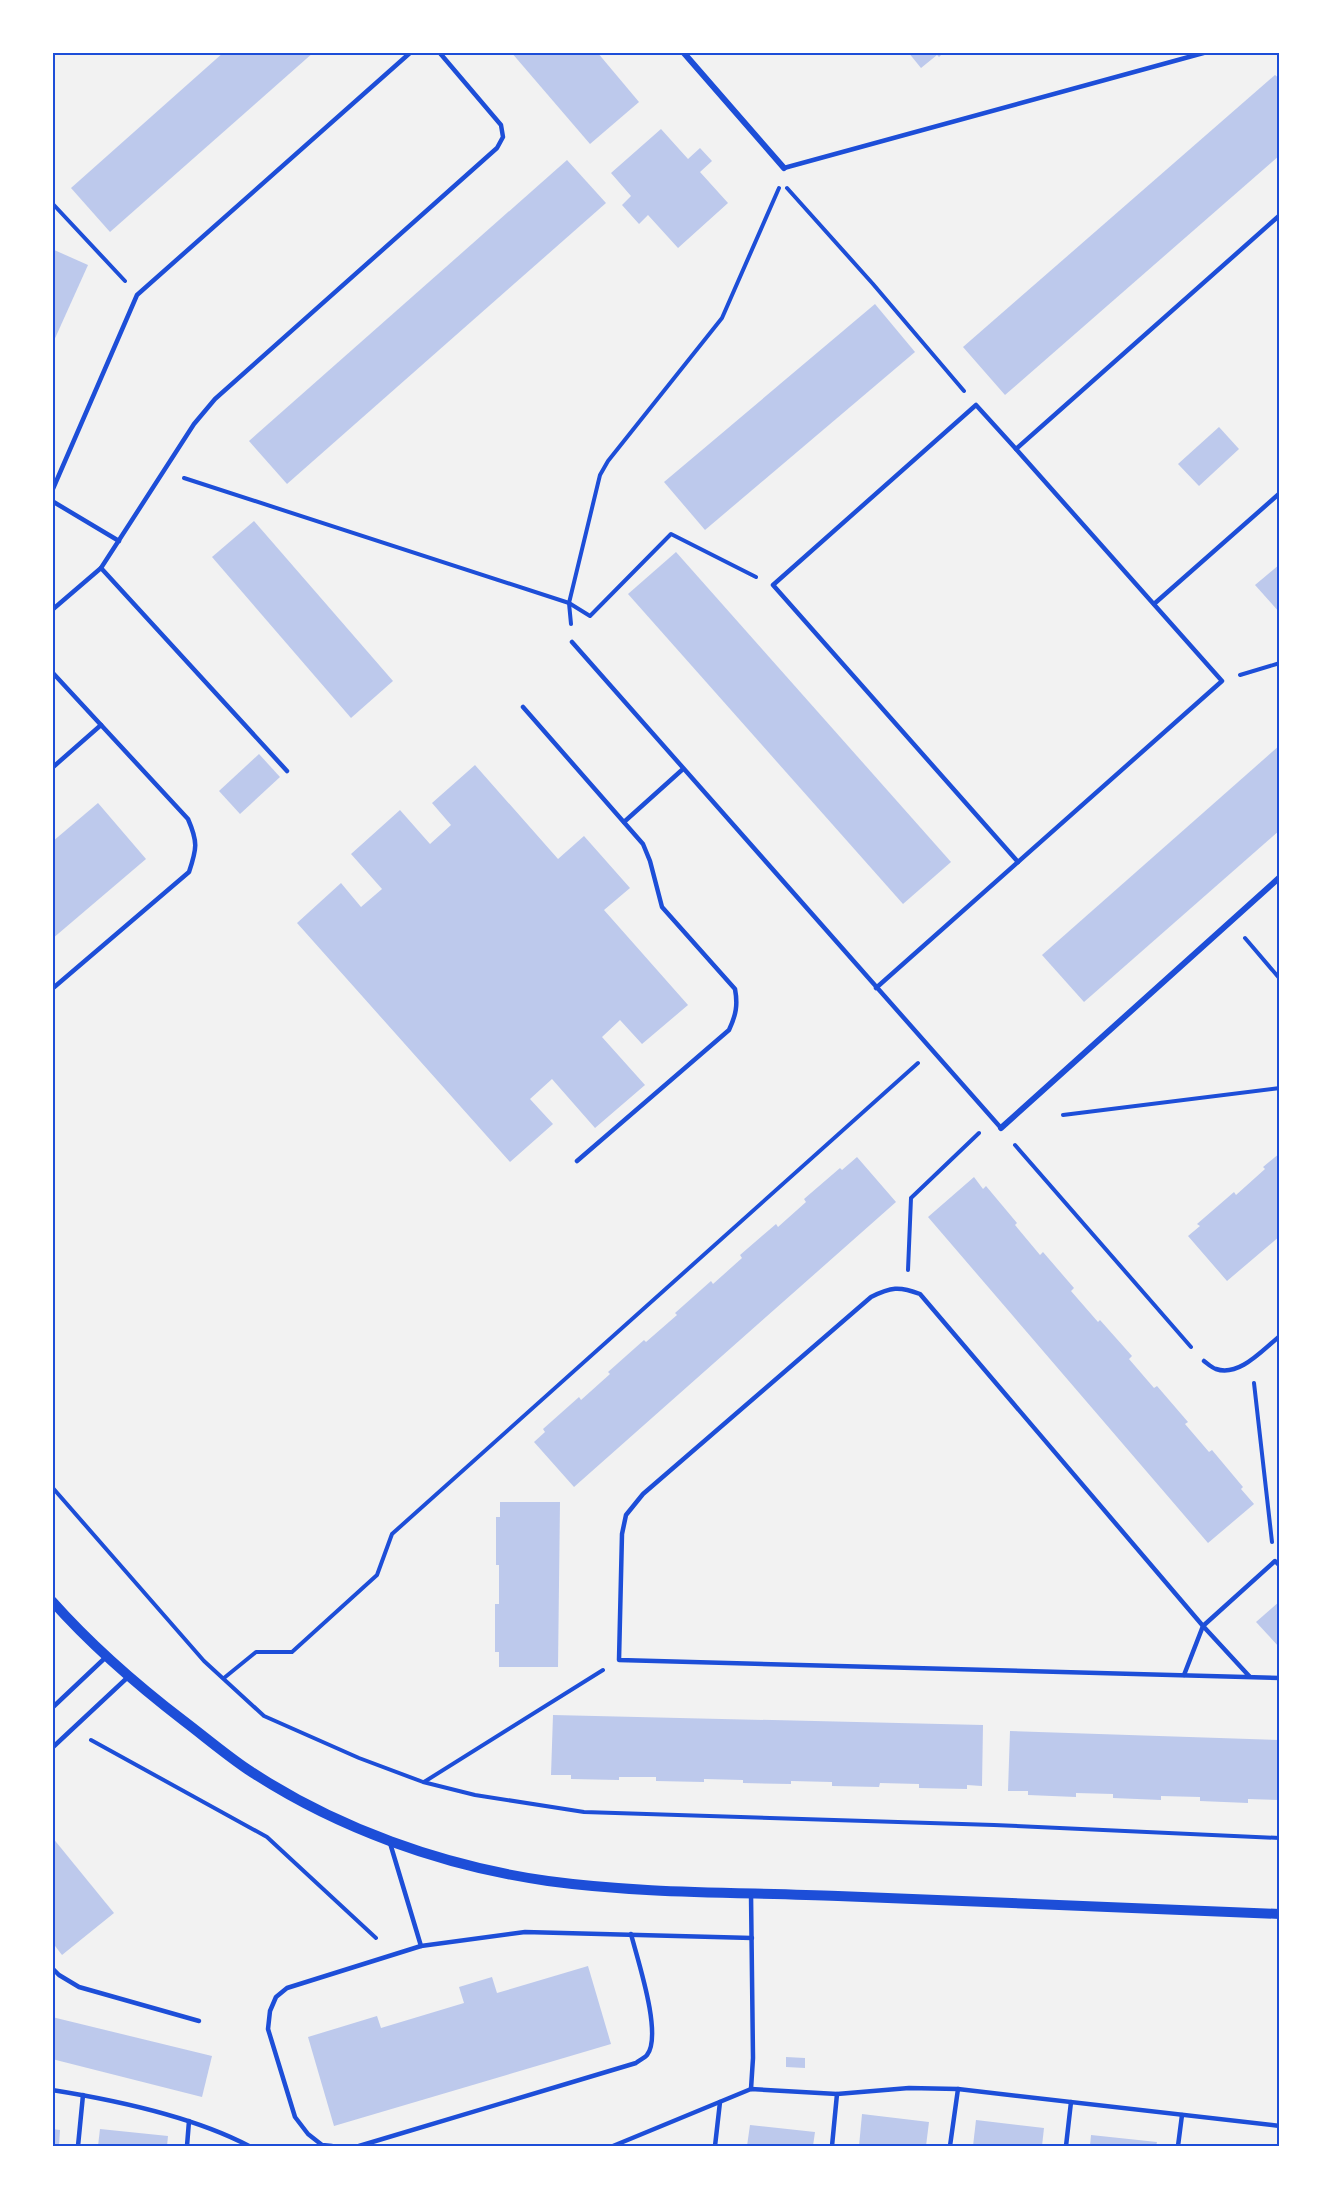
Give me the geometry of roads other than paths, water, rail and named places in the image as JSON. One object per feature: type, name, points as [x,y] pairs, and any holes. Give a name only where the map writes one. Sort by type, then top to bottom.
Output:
[{"type":"street","points":[[683,52],[784,168]]},
{"type":"street","points":[[1001,1128],[1280,877]]},
{"type":"street","points":[[52,1601],[128,1677],[248,1769],[296,1798],[350,1825],[443,1858],[488,1870],[546,1880],[665,1891],[751,1892],[1280,1914]]},
{"type":"lane","points":[[52,491],[137,295],[411,52]]},
{"type":"lane","points":[[52,610],[101,568],[194,424],[215,399],[497,148],[503,137],[501,125],[439,52]]},
{"type":"lane","points":[[784,168],[1207,52]]},
{"type":"lane","points":[[1016,449],[1280,216]]},
{"type":"lane","points":[[876,988],[1222,681],[976,405],[773,585],[1018,861]]},
{"type":"lane","points":[[1154,604],[1280,493]]},
{"type":"lane","points":[[52,501],[119,542]]},
{"type":"lane","points":[[101,568],[287,771]]},
{"type":"lane","points":[[572,642],[1001,1128]]},
{"type":"lane","points":[[52,672],[188,819],[196,838],[195,854],[189,872],[52,989]]},
{"type":"lane","points":[[523,706],[643,844],[662,907],[735,989],[738,1002],[736,1015],[729,1030],[577,1161]]},
{"type":"lane","points":[[52,768],[101,725]]},
{"type":"lane","points":[[624,822],[683,769]]},
{"type":"lane","points":[[1250,1677],[1203,1626],[920,1294],[907,1289],[888,1288],[871,1297],[643,1494],[626,1515],[621,1534],[619,1660],[1280,1678]]},
{"type":"lane","points":[[1204,1362],[1218,1370],[1236,1369],[1251,1360],[1280,1336]]},
{"type":"lane","points":[[1184,1675],[1203,1626],[1275,1561],[1280,1566]]},
{"type":"lane","points":[[52,1708],[106,1657]]},
{"type":"lane","points":[[52,1748],[128,1677]]},
{"type":"lane","points":[[389,1840],[421,1946]]},
{"type":"lane","points":[[751,1892],[753,2058],[751,2090]]},
{"type":"lane","points":[[332,2146],[322,2145],[308,2134],[295,2117],[268,2029],[270,2010],[276,1997],[287,1988],[421,1946],[525,1932],[752,1938]]},
{"type":"lane","points":[[359,2146],[636,2063],[648,2054],[653,2040],[653,2023],[632,1934]]},
{"type":"lane","points":[[52,1968],[59,1976],[79,1987],[199,2021]]},
{"type":"lane","points":[[615,2146],[751,2090],[837,2094],[909,2088],[958,2090],[1280,2126]]},
{"type":"lane","points":[[52,2090],[83,2095],[189,2121],[249,2146]]},
{"type":"lane","points":[[950,2146],[958,2090]]},
{"type":"lane","points":[[832,2146],[837,2094]]},
{"type":"lane","points":[[78,2146],[83,2095]]},
{"type":"lane","points":[[716,2146],[720,2102]]},
{"type":"lane","points":[[1066,2146],[1071,2102]]},
{"type":"lane","points":[[1178,2146],[1182,2115]]},
{"type":"lane","points":[[187,2146],[189,2121]]}]
